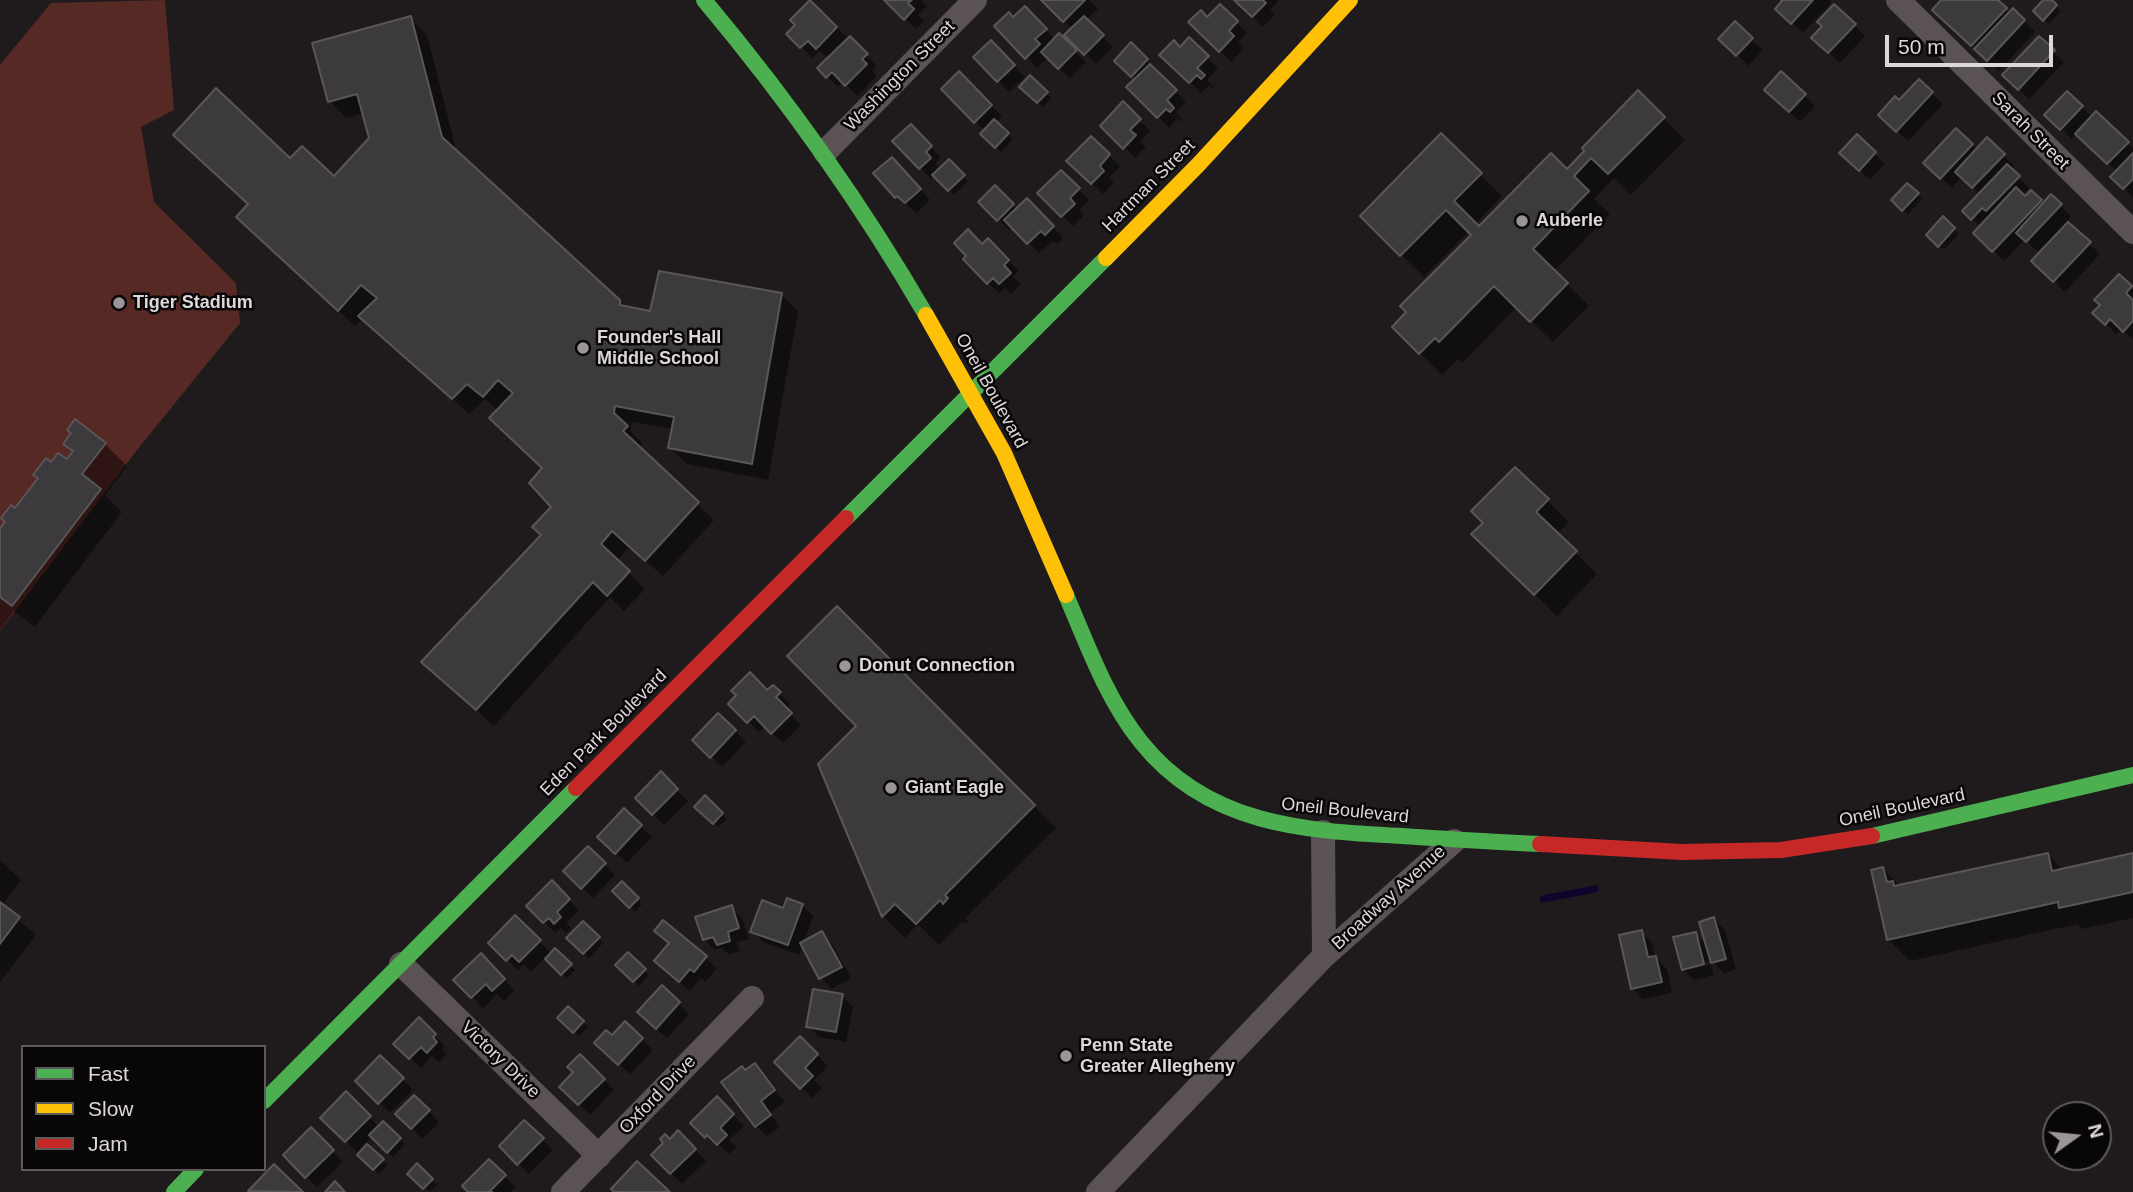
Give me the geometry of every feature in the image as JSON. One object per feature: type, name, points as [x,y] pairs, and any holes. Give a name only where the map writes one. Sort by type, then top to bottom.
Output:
[{"type":"street","name":"Oneil Boulevard","points":[[704,0],[746,48],[825,152],[900,268],[1008,460],[1107,689],[1141,741],[1179,781],[1224,807],[1277,825],[1323,832],[1682,852],[1781,850],[1877,835],[2133,775]]},
{"type":"street","name":"Washington Street","points":[[825,152],[975,0]]},
{"type":"street","name":"Hartman Street","points":[[970,393],[1198,165],[1350,0]]},
{"type":"street","name":"Sarah Street","points":[[1898,0],[2131,225]]},
{"type":"street","name":"Eden Park Boulevard","points":[[266,1099],[970,393]]},
{"type":"street","name":"Broadway Avenue","points":[[1323,832],[1324,956]]},
{"type":"street","name":"Broadway Avenue","points":[[1098,1192],[1324,956],[1454,841]]},
{"type":"street","name":"Victory Drive","points":[[401,964],[599,1156]]},
{"type":"street","name":"Oxford Drive","points":[[563,1192],[752,998]]},
{"type":"street","points":[[174,1192],[194,1171]]},
{"type":"shaded area","name":"Tiger Stadium","points":[[165,0],[174,110],[141,127],[154,202],[236,283],[240,323],[137,450],[0,631],[0,65],[51,3]]},
{"type":"building","points":[[810,0],[837,27],[816,49],[808,41],[800,48],[786,34],[795,25],[790,20]]},
{"type":"building","points":[[884,0],[912,0],[908,3],[914,9],[904,20]]},
{"type":"building","points":[[1041,0],[1085,0],[1063,22]]},
{"type":"building","points":[[1234,0],[1263,0],[1266,3],[1252,17]]},
{"type":"building","points":[[1781,0],[1813,0],[1791,24],[1775,9]]},
{"type":"building","points":[[1941,0],[1998,0],[2007,8],[1971,46],[1932,10]]},
{"type":"building","points":[[2043,0],[2052,0],[2057,5],[2043,21],[2033,11]]},
{"type":"building","points":[[1220,4],[1238,21],[1229,31],[1234,36],[1219,52],[1188,22],[1201,10],[1207,17]]},
{"type":"building","points":[[1834,4],[1856,24],[1828,53],[1811,38],[1822,26],[1817,22]]},
{"type":"building","points":[[1025,6],[1047,29],[1035,39],[1040,44],[1025,59],[994,26],[1009,12],[1013,17]]},
{"type":"building","points":[[2013,8],[2025,20],[1987,61],[1974,49]]},
{"type":"building","name":"Founder's Hall Middle School","points":[[411,16],[442,137],[620,300],[620,305],[650,311],[659,271],[782,293],[752,464],[668,448],[674,417],[615,406],[614,413],[628,426],[623,431],[699,502],[645,561],[612,531],[601,544],[630,571],[607,596],[593,582],[476,710],[421,662],[541,535],[532,527],[551,507],[529,483],[542,468],[489,418],[513,393],[498,380],[483,397],[467,384],[452,399],[358,316],[377,298],[361,285],[338,311],[236,217],[248,204],[173,135],[216,88],[290,158],[302,146],[334,176],[369,138],[357,94],[328,102],[312,43]]},
{"type":"building","points":[[1084,16],[1104,35],[1084,55],[1064,35]]},
{"type":"building","points":[[1735,21],[1753,38],[1736,56],[1718,39]]},
{"type":"building","points":[[1059,33],[1077,50],[1058,69],[1041,52]]},
{"type":"building","points":[[850,36],[868,54],[862,59],[867,64],[845,86],[832,72],[826,78],[817,68]]},
{"type":"building","points":[[2039,36],[2055,50],[2018,90],[2002,75]]},
{"type":"building","points":[[1189,37],[1209,56],[1197,68],[1205,75],[1201,79],[1197,75],[1189,83],[1159,55],[1174,40],[1180,47]]},
{"type":"building","points":[[991,40],[1015,65],[997,82],[973,57]]},
{"type":"building","points":[[1131,42],[1148,59],[1131,77],[1114,61]]},
{"type":"building","points":[[1150,64],[1177,90],[1167,100],[1174,108],[1170,112],[1166,109],[1157,118],[1126,87]]},
{"type":"building","points":[[959,71],[992,105],[974,123],[941,89]]},
{"type":"building","points":[[1781,71],[1806,94],[1789,112],[1764,90]]},
{"type":"building","points":[[1030,75],[1048,92],[1037,103],[1019,87]]},
{"type":"building","points":[[1919,79],[1933,92],[1896,132],[1878,115],[1895,96],[1899,100]]},
{"type":"building","name":"Auberle","points":[[1638,90],[1665,117],[1608,174],[1591,158],[1574,176],[1589,191],[1533,249],[1568,283],[1530,322],[1494,286],[1439,342],[1435,338],[1419,354],[1392,327],[1406,312],[1400,306],[1471,235],[1446,210],[1400,256],[1360,216],[1441,133],[1482,173],[1454,201],[1479,226],[1551,153],[1567,169],[1584,151],[1582,148]]},
{"type":"building","points":[[2067,91],[2083,106],[2060,130],[2044,115]]},
{"type":"building","points":[[1123,101],[1141,119],[1130,130],[1136,135],[1123,149],[1100,126]]},
{"type":"building","points":[[2096,111],[2129,142],[2107,164],[2075,134]]},
{"type":"building","points":[[994,119],[1009,133],[995,148],[980,134]]},
{"type":"building","points":[[911,124],[932,146],[926,152],[931,158],[919,169],[892,141]]},
{"type":"building","points":[[1956,128],[1973,144],[1940,179],[1923,163]]},
{"type":"building","points":[[1857,134],[1876,152],[1859,171],[1839,153]]},
{"type":"building","points":[[1091,136],[1110,154],[1100,166],[1104,171],[1091,184],[1066,161]]},
{"type":"building","points":[[1987,137],[2005,154],[1972,188],[1955,172]]},
{"type":"building","points":[[2133,153],[2133,179],[2123,189],[2110,177]]},
{"type":"building","points":[[892,157],[921,189],[905,203],[897,196],[895,198],[873,173]]},
{"type":"building","points":[[949,159],[965,175],[948,191],[932,175]]},
{"type":"building","points":[[2007,164],[2020,176],[1986,211],[1982,208],[1971,220],[1962,211]]},
{"type":"building","points":[[1061,170],[1080,188],[1070,198],[1075,204],[1061,217],[1037,193]]},
{"type":"building","points":[[1907,183],[1919,193],[1902,211],[1891,200]]},
{"type":"building","points":[[995,185],[1014,204],[997,221],[978,202]]},
{"type":"building","points":[[2016,187],[2025,196],[2031,190],[2042,200],[1992,252],[1973,233]]},
{"type":"building","points":[[2051,194],[2062,204],[2026,242],[2016,233]]},
{"type":"building","points":[[1027,198],[1054,226],[1045,235],[1041,231],[1027,244],[1004,220]]},
{"type":"building","points":[[1943,216],[1955,228],[1938,247],[1926,235]]},
{"type":"building","points":[[2068,222],[2091,242],[2053,282],[2031,261]]},
{"type":"building","points":[[968,229],[982,244],[988,238],[1009,260],[1004,265],[1011,273],[999,284],[993,278],[987,284],[963,259],[966,256],[954,243]]},
{"type":"building","points":[[2119,274],[2132,286],[2126,293],[2133,300],[2133,321],[2123,332],[2110,319],[2105,325],[2092,313],[2100,305],[2094,300]]},
{"type":"building","points":[[75,419],[106,443],[82,474],[101,489],[12,606],[0,597],[0,528],[5,522],[1,518],[11,505],[15,508],[38,478],[33,475],[46,458],[51,462],[58,453],[67,459],[73,451],[63,444],[71,433],[67,430]]},
{"type":"building","points":[[1515,467],[1549,499],[1536,512],[1577,551],[1534,595],[1471,534],[1483,523],[1471,511]]},
{"type":"building","points":[[837,606],[1035,805],[945,895],[948,898],[943,904],[940,900],[916,924],[895,904],[882,917],[818,764],[856,726],[787,656]]},
{"type":"building","points":[[750,672],[767,690],[773,685],[781,692],[776,697],[792,713],[771,734],[754,716],[747,723],[728,704],[736,695],[731,691]]},
{"type":"building","points":[[718,713],[736,730],[710,758],[692,740]]},
{"type":"building","points":[[661,771],[678,789],[652,815],[635,798]]},
{"type":"building","points":[[705,795],[723,813],[713,824],[694,807]]},
{"type":"building","points":[[624,808],[642,825],[615,854],[597,837]]},
{"type":"building","points":[[588,846],[606,863],[581,889],[563,871]]},
{"type":"building","points":[[2048,853],[2052,871],[2133,853],[2133,892],[2059,908],[2058,902],[1887,940],[1871,870],[1883,867],[1887,882],[1893,881],[1894,886]]},
{"type":"building","points":[[552,880],[570,899],[557,912],[561,917],[554,924],[549,918],[543,923],[526,906]]},
{"type":"building","points":[[622,881],[639,898],[629,908],[612,891]]},
{"type":"building","points":[[787,898],[803,904],[788,945],[750,932],[762,900],[783,908]]},
{"type":"building","points":[[0,902],[20,917],[0,944]]},
{"type":"building","points":[[732,905],[739,928],[728,932],[730,941],[717,945],[713,937],[703,940],[695,917]]},
{"type":"building","points":[[515,915],[541,940],[519,962],[512,955],[506,961],[488,943]]},
{"type":"building","points":[[1714,917],[1726,959],[1711,963],[1699,922]]},
{"type":"building","points":[[663,920],[707,956],[694,972],[690,969],[679,982],[654,961],[669,943],[654,931]]},
{"type":"building","points":[[583,921],[600,937],[583,954],[566,938]]},
{"type":"building","points":[[1642,930],[1648,957],[1656,956],[1662,982],[1631,989],[1619,935]]},
{"type":"building","points":[[822,931],[842,967],[819,979],[800,943]]},
{"type":"building","points":[[1696,932],[1704,964],[1682,970],[1673,937]]},
{"type":"building","points":[[555,948],[572,964],[561,975],[545,959]]},
{"type":"building","points":[[628,952],[646,969],[633,982],[615,965]]},
{"type":"building","points":[[481,953],[505,979],[492,991],[486,984],[471,998],[453,980]]},
{"type":"building","points":[[662,985],[680,1002],[656,1029],[637,1012]]},
{"type":"building","points":[[813,989],[843,994],[836,1032],[806,1027]]},
{"type":"building","points":[[568,1006],[584,1021],[573,1033],[557,1018]]},
{"type":"building","points":[[419,1017],[436,1034],[433,1037],[437,1042],[427,1053],[421,1047],[409,1059],[393,1044]]},
{"type":"building","points":[[625,1021],[643,1038],[618,1065],[594,1043],[606,1030],[612,1035]]},
{"type":"building","points":[[800,1036],[818,1054],[805,1068],[813,1076],[800,1089],[774,1062]]},
{"type":"building","points":[[580,1054],[605,1079],[578,1105],[559,1087],[573,1072],[567,1067]]},
{"type":"building","points":[[380,1055],[404,1078],[378,1104],[355,1081]]},
{"type":"building","points":[[755,1063],[775,1090],[761,1101],[771,1115],[755,1127],[721,1082],[742,1066],[745,1070]]},
{"type":"building","points":[[346,1091],[371,1116],[345,1142],[320,1118]]},
{"type":"building","points":[[414,1095],[430,1110],[411,1129],[395,1114]]},
{"type":"building","points":[[717,1096],[734,1114],[720,1128],[727,1135],[717,1145],[707,1135],[705,1138],[690,1123]]},
{"type":"building","points":[[524,1120],[544,1138],[517,1165],[499,1146]]},
{"type":"building","points":[[383,1121],[401,1138],[387,1153],[369,1135]]},
{"type":"building","points":[[311,1127],[334,1150],[305,1178],[283,1155]]},
{"type":"building","points":[[678,1130],[696,1149],[670,1174],[651,1155],[663,1143],[660,1139],[665,1134],[670,1139]]},
{"type":"building","points":[[367,1144],[384,1159],[373,1170],[357,1155]]},
{"type":"building","points":[[489,1159],[506,1175],[490,1191],[492,1192],[468,1192],[462,1186]]},
{"type":"building","points":[[637,1161],[670,1192],[614,1192],[611,1189]]},
{"type":"building","points":[[417,1163],[433,1179],[423,1189],[407,1174]]},
{"type":"building","points":[[274,1164],[303,1192],[248,1191]]},
{"type":"building","points":[[335,1181],[345,1192],[325,1192]]},
{"type":"waterway","points":[[1543,899],[1595,889]]},
{"type":"traffic: fast","points":[[704,0],[765,75],[822,153],[876,232],[926,315]]},
{"type":"traffic: fast","points":[[846,518],[1106,258]]},
{"type":"traffic: fast","points":[[1066,595],[1099,671],[1129,726],[1167,770],[1196,791],[1227,807],[1294,826],[1365,834],[1540,844]]},
{"type":"traffic: fast","points":[[1872,836],[2133,775]]},
{"type":"traffic: fast","points":[[266,1099],[576,788]]},
{"type":"traffic: fast","points":[[174,1192],[194,1171]]},
{"type":"traffic: slow","points":[[1106,258],[1198,165],[1350,0]]},
{"type":"traffic: slow","points":[[926,315],[1004,453],[1066,595]]},
{"type":"traffic: jam","points":[[576,788],[846,518]]},
{"type":"traffic: jam","points":[[1540,844],[1682,852],[1781,850],[1872,836]]},
{"type":"place","name":"Auberle","points":[[1522,221]]},
{"type":"place","name":"Tiger Stadium","points":[[119,303]]},
{"type":"place","name":"Founder's Hall Middle School","points":[[583,348]]},
{"type":"place","name":"Donut Connection","points":[[845,666]]},
{"type":"place","name":"Giant Eagle","points":[[891,788]]},
{"type":"place","name":"Penn State Greater Allegheny","points":[[1066,1056]]}]
